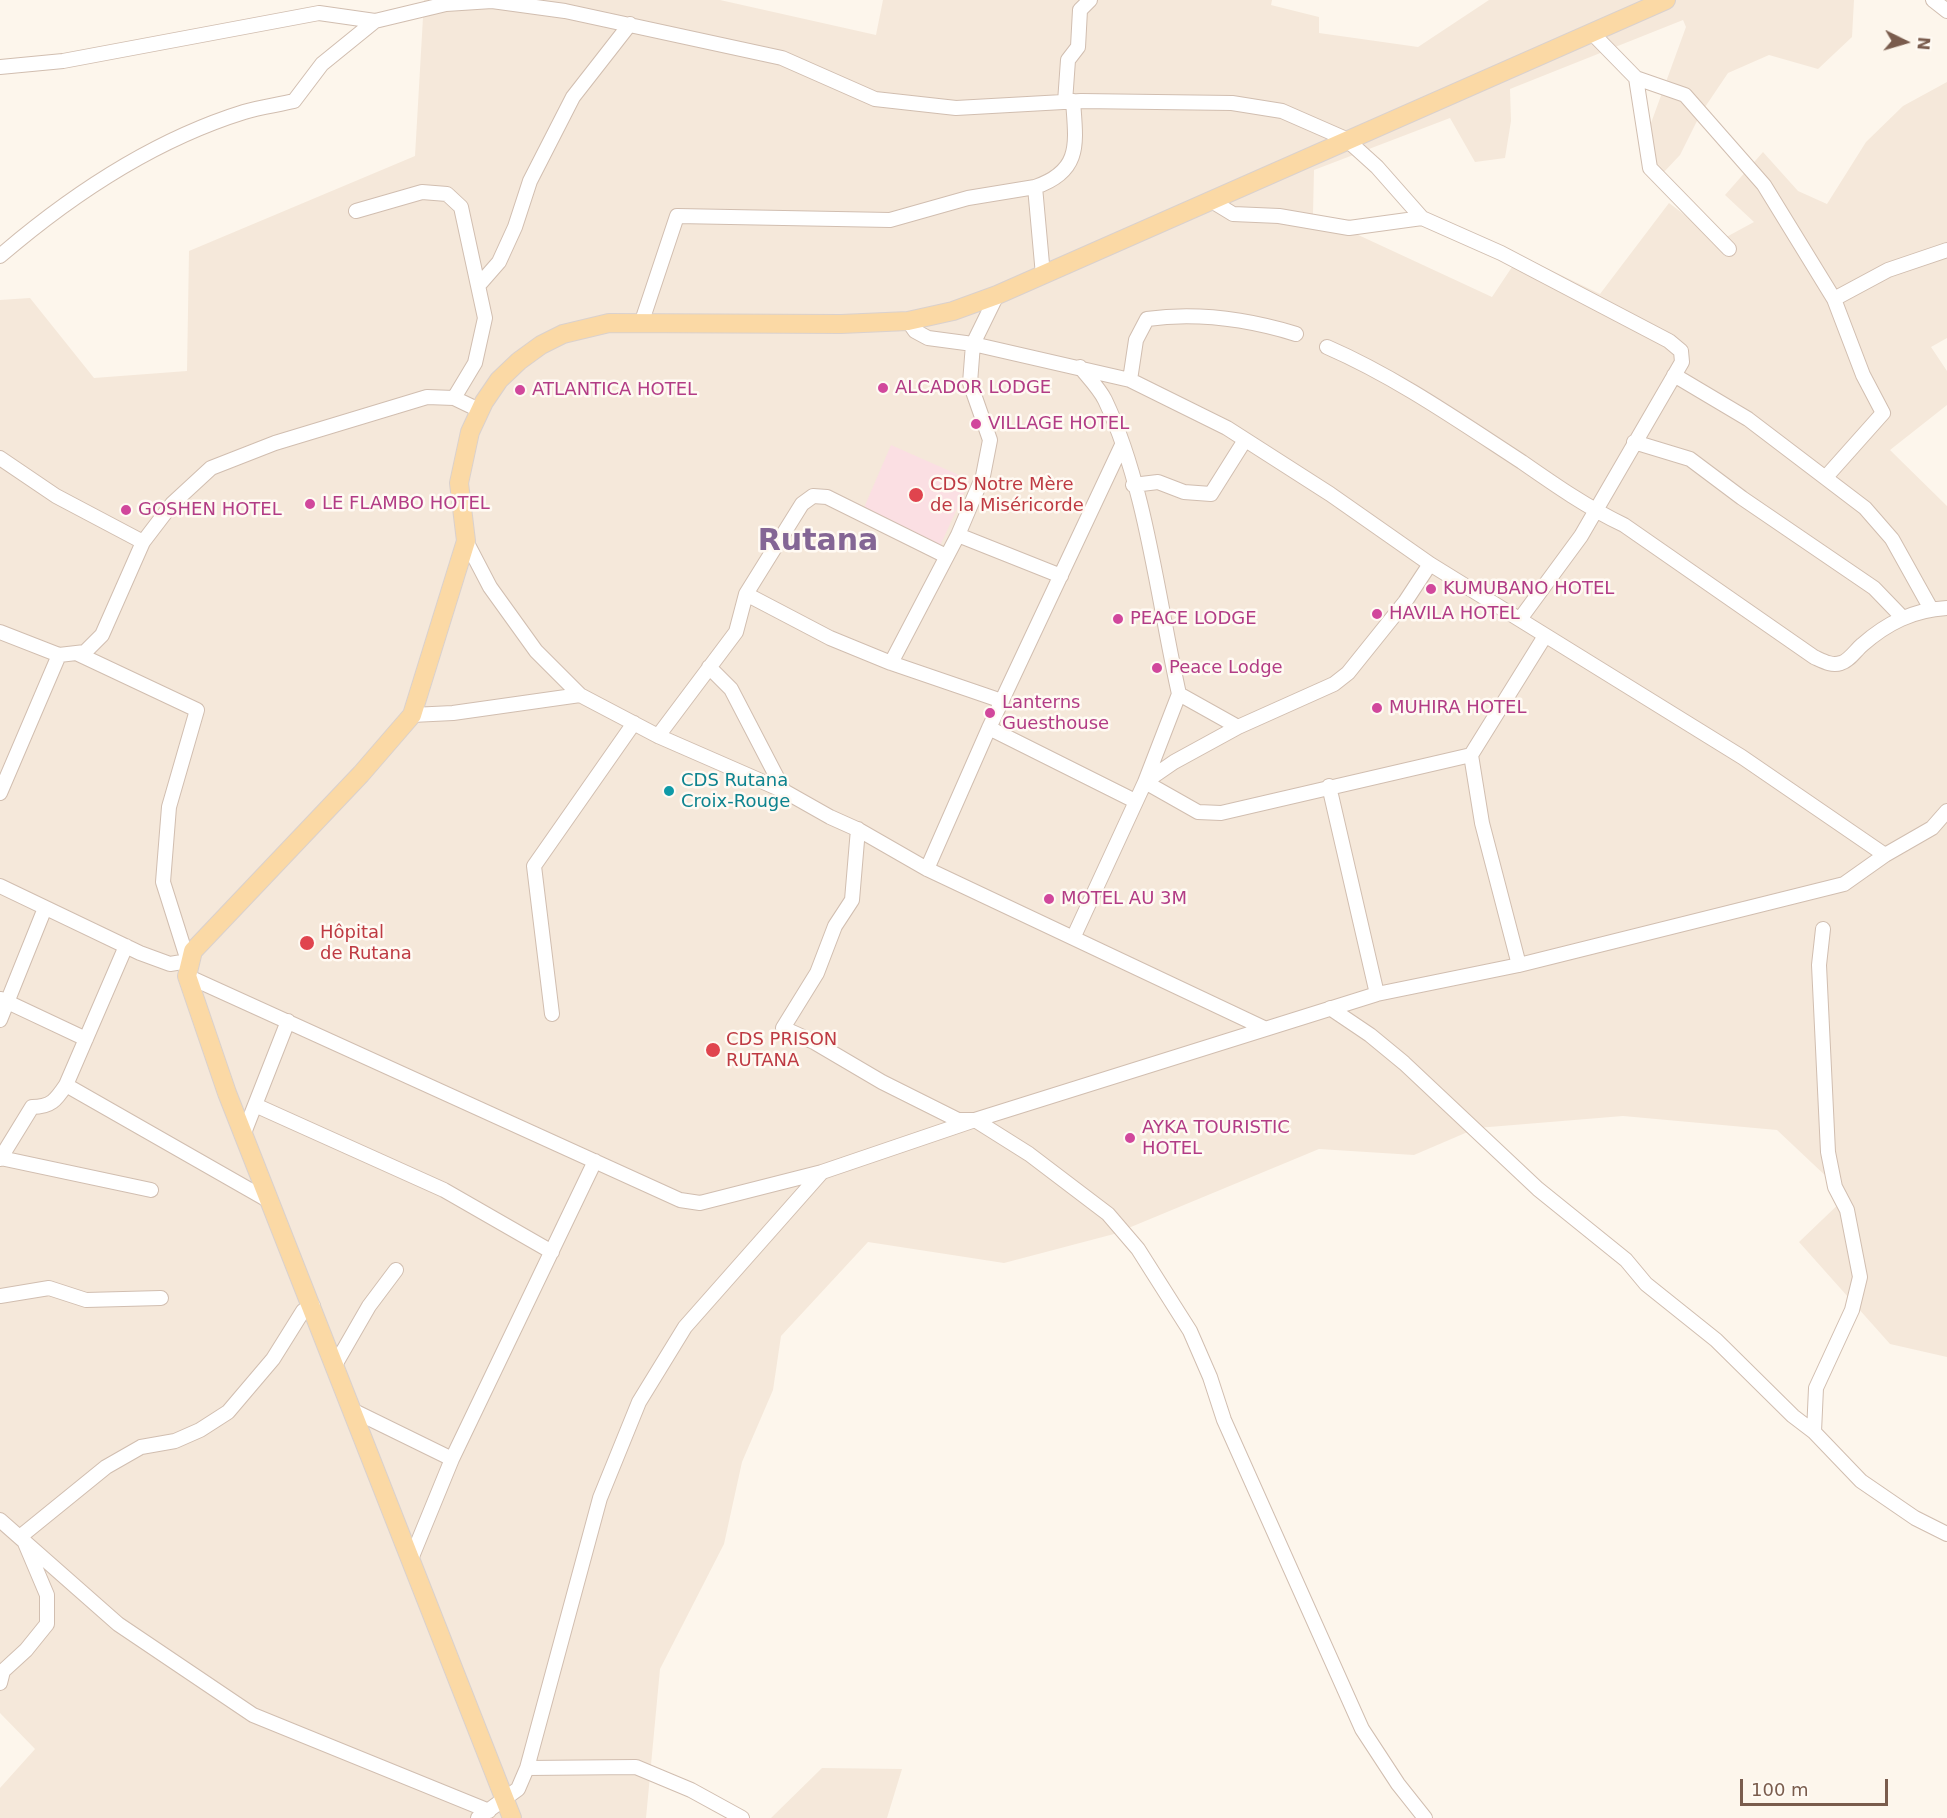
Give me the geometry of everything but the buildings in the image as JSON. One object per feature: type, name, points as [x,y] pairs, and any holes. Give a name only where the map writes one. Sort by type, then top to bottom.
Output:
[{"type":"main road","points":[[512,1818],[205,1031],[188,969],[193,951],[361,774],[412,715],[466,541],[459,483],[462,461],[479,410],[499,380],[541,345],[584,328],[642,321],[841,324],[908,321],[952,311],[997,295],[1346,139],[1666,0]]},
{"type":"street","points":[[642,321],[677,216],[890,220],[968,198],[1035,187],[1055,180],[1066,170],[1072,157],[1075,138],[1069,101],[1068,60],[1078,47],[1080,10],[1090,0]]},
{"type":"street","points":[[1933,0],[1947,10]]},
{"type":"street","points":[[0,67],[63,61],[319,13],[375,21],[446,3],[492,1],[565,11],[782,58],[875,99],[956,108],[1069,101],[1240,104],[1282,111],[1346,139],[1403,194],[1422,218],[1501,253],[1669,340],[1681,351],[1682,362],[1581,536],[1520,619]]},
{"type":"street","points":[[0,256],[70,202],[147,152],[244,112],[294,101],[322,64],[375,21]]},
{"type":"street","points":[[478,286],[499,262],[515,227],[530,181],[573,97],[630,24]]},
{"type":"street","points":[[1592,33],[1636,78],[1685,95],[1712,122],[1764,185],[1834,299],[1863,375],[1882,414],[1826,477]]},
{"type":"street","points":[[1636,78],[1650,168],[1729,249]]},
{"type":"street","points":[[1035,187],[1043,274]]},
{"type":"street","points":[[356,211],[422,192],[447,194],[461,207],[485,318],[476,363],[454,398]]},
{"type":"street","points":[[1210,200],[1233,214],[1288,217],[1349,228],[1422,218]]},
{"type":"street","points":[[1834,299],[1888,270],[1947,250]]},
{"type":"street","points":[[891,663],[958,535],[983,477],[990,440],[970,383],[973,344],[997,295]]},
{"type":"street","points":[[1130,380],[1136,340],[1147,320],[1179,315],[1240,320],[1296,334]]},
{"type":"street","points":[[908,321],[915,331],[928,338],[973,344],[1130,380],[1245,440],[1330,494],[1430,564],[1742,757],[1886,855]]},
{"type":"street","points":[[1327,347],[1358,361],[1477,433],[1596,511],[1624,525],[1814,657],[1831,664],[1843,663],[1880,629],[1902,617],[1931,609],[1947,608]]},
{"type":"street","points":[[1074,936],[1145,782],[1179,694],[1147,536],[1122,445],[1104,398],[1080,367]]},
{"type":"street","points":[[1674,375],[1748,419],[1865,508],[1892,539],[1931,609]]},
{"type":"street","points":[[0,632],[59,655],[85,652],[102,635],[143,542],[172,504],[211,468],[274,443],[427,398],[454,398],[479,410]]},
{"type":"street","points":[[1133,485],[1158,482],[1184,492],[1211,494],[1245,440]]},
{"type":"street","points":[[1634,442],[1690,459],[1742,498],[1874,588],[1902,617]]},
{"type":"street","points":[[927,869],[989,728],[1122,445]]},
{"type":"street","points":[[0,458],[56,496],[143,542]]},
{"type":"street","points":[[658,736],[736,632],[746,594],[802,504],[813,496],[827,497],[946,556]]},
{"type":"street","points":[[958,535],[1061,576]]},
{"type":"street","points":[[466,541],[490,587],[536,651],[580,695],[658,736],[784,791],[858,829],[927,869],[1074,936],[1264,1029]]},
{"type":"street","points":[[1145,782],[1174,762],[1238,727],[1334,684],[1348,673],[1405,602],[1430,564]]},
{"type":"street","points":[[746,594],[830,638],[891,663],[1002,701]]},
{"type":"street","points":[[1519,965],[1482,823],[1471,755],[1545,636]]},
{"type":"street","points":[[76,653],[197,710],[170,807],[163,882],[188,969]]},
{"type":"street","points":[[0,793],[59,655]]},
{"type":"street","points":[[709,668],[731,689],[784,791]]},
{"type":"street","points":[[1179,694],[1238,727]]},
{"type":"street","points":[[412,715],[453,713],[580,695]]},
{"type":"street","points":[[552,1014],[534,866],[634,723]]},
{"type":"street","points":[[989,728],[1135,801]]},
{"type":"street","points":[[1145,782],[1198,812],[1221,813],[1329,786],[1471,755]]},
{"type":"street","points":[[1329,786],[1377,994]]},
{"type":"street","points":[[0,886],[126,946],[188,969],[288,1021],[680,1200],[700,1203],[822,1172],[975,1120],[1377,994],[1519,965],[1844,884],[1886,855],[1932,828],[1947,811]]},
{"type":"street","points":[[858,829],[852,900],[835,926],[817,973],[783,1028],[814,1042],[882,1082],[958,1120],[975,1120],[1029,1154],[1108,1214],[1138,1249],[1190,1331],[1210,1377],[1224,1420],[1362,1729],[1398,1784],[1425,1818]]},
{"type":"street","points":[[0,1020],[4,1000],[45,908]]},
{"type":"street","points":[[1814,1432],[1816,1388],[1852,1310],[1860,1277],[1847,1210],[1835,1187],[1828,1152],[1820,965],[1823,930]]},
{"type":"street","points":[[126,946],[66,1085],[55,1102],[45,1108],[32,1107],[0,1158],[151,1190]]},
{"type":"street","points":[[4,1000],[86,1039]]},
{"type":"street","points":[[1330,1008],[1370,1035],[1404,1063],[1538,1189],[1626,1260],[1646,1284],[1716,1340],[1793,1416],[1814,1432],[1861,1481],[1916,1518],[1947,1534]]},
{"type":"street","points":[[244,1132],[288,1021]]},
{"type":"street","points":[[66,1085],[271,1202]]},
{"type":"street","points":[[255,1105],[444,1190],[552,1252]]},
{"type":"street","points":[[411,1559],[452,1459],[595,1161]]},
{"type":"street","points":[[0,1520],[118,1624],[253,1715],[483,1815],[518,1790],[527,1768],[600,1498],[639,1402],[685,1328],[822,1172]]},
{"type":"street","points":[[335,1365],[369,1306],[396,1269]]},
{"type":"street","points":[[0,1296],[49,1288],[86,1300],[161,1298]]},
{"type":"street","points":[[22,1537],[106,1467],[141,1447],[175,1441],[200,1430],[228,1412],[273,1359],[303,1311],[313,1306]]},
{"type":"street","points":[[352,1410],[452,1459]]},
{"type":"street","points":[[0,1683],[3,1671],[26,1650],[47,1624],[47,1595],[22,1537]]},
{"type":"street","points":[[527,1768],[636,1767],[692,1790],[742,1818]]},
{"type":"shaded area","points":[[424,0],[720,0],[876,35],[883,0],[1272,0],[1271,5],[1319,17],[1319,33],[1418,47],[1489,0],[1854,0],[1852,37],[1818,69],[1769,55],[1728,73],[1701,113],[1680,155],[1663,173],[1643,145],[1686,27],[1683,20],[1510,89],[1511,121],[1505,158],[1475,162],[1450,118],[1314,170],[1313,214],[1492,297],[1520,255],[1600,294],[1669,203],[1719,241],[1754,222],[1725,195],[1763,152],[1798,191],[1827,204],[1866,142],[1903,106],[1947,82],[1947,338],[1931,347],[1947,371],[1947,405],[1890,450],[1947,506],[1947,1357],[1890,1344],[1799,1242],[1847,1196],[1777,1130],[1623,1116],[1477,1128],[1414,1155],[1319,1149],[1114,1234],[1004,1263],[868,1242],[781,1336],[773,1390],[742,1462],[724,1544],[660,1669],[646,1818],[0,1818],[0,1788],[35,1749],[0,1713],[0,300],[30,298],[94,378],[187,371],[189,251],[415,156]]},
{"type":"shaded area","name":"CDS Notre Mère de la Miséricorde","points":[[891,445],[970,480],[940,546],[863,510]]},
{"type":"shaded area","points":[[822,1768],[902,1769],[887,1818],[771,1818]]},
{"type":"place","name":"ALCADOR LODGE","points":[[883,388]]},
{"type":"place","name":"ATLANTICA HOTEL","points":[[520,390]]},
{"type":"place","name":"VILLAGE HOTEL","points":[[976,424]]},
{"type":"place","name":"CDS Notre Mère de la Miséricorde","points":[[916,495]]},
{"type":"place","name":"LE FLAMBO HOTEL","points":[[310,504]]},
{"type":"place","name":"GOSHEN HOTEL","points":[[126,510]]},
{"type":"place","name":"KUMUBANO HOTEL","points":[[1431,589]]},
{"type":"place","name":"HAVILA HOTEL","points":[[1377,614]]},
{"type":"place","name":"PEACE LODGE","points":[[1118,619]]},
{"type":"place","name":"Peace Lodge","points":[[1157,668]]},
{"type":"place","name":"MUHIRA HOTEL","points":[[1377,708]]},
{"type":"place","name":"Lanterns Guesthouse","points":[[990,713]]},
{"type":"place","name":"CDS Rutana Croix-Rouge","points":[[669,791]]},
{"type":"place","name":"MOTEL AU 3M","points":[[1049,899]]},
{"type":"place","name":"Hôpital de Rutana","points":[[307,943]]},
{"type":"place","name":"CDS PRISON RUTANA","points":[[713,1050]]},
{"type":"place","name":"AYKA TOURISTIC HOTEL","points":[[1130,1138]]},
{"type":"district","name":"Rutana","points":[[818,542]]}]
